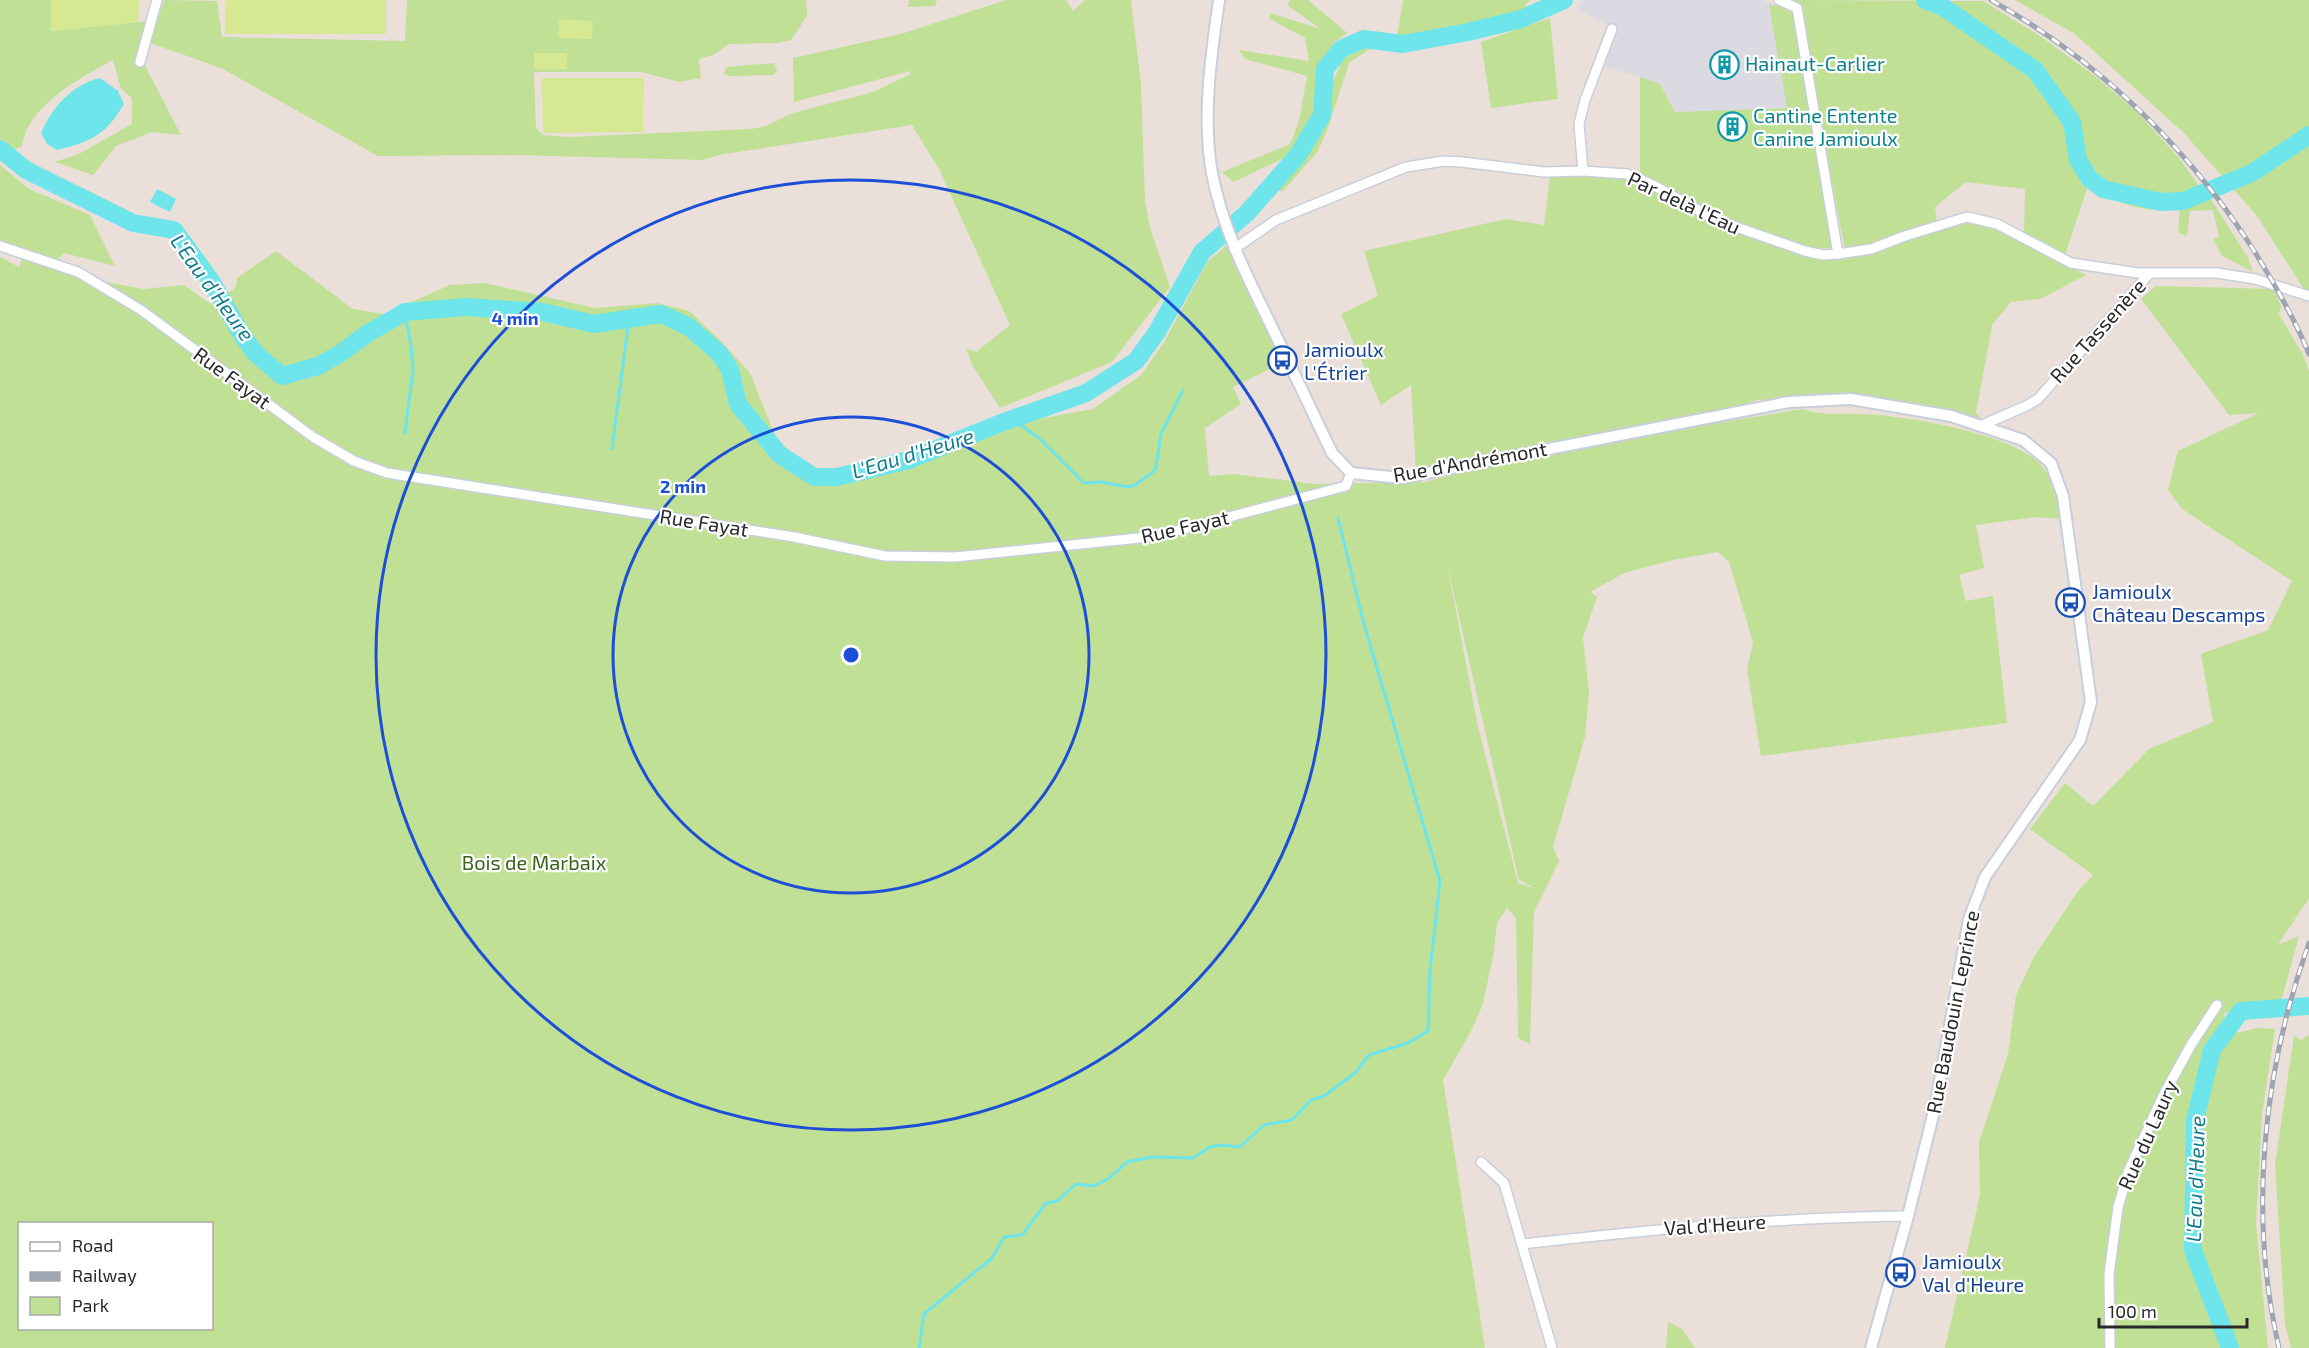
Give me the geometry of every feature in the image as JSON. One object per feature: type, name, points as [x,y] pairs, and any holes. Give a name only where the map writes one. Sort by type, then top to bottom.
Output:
[{"type":"street","points":[[140,62],[157,0]]},
{"type":"street","points":[[1219,0],[1210,80],[1209,131],[1212,171],[1220,208],[1233,247],[1332,453],[1351,473]]},
{"type":"street","points":[[1779,0],[1797,8],[1838,254]]},
{"type":"street","points":[[1583,171],[1579,124],[1585,100],[1612,29]]},
{"type":"street","name":"Par delà l'Eau","points":[[1233,247],[1276,220],[1406,167],[1444,161],[1544,172],[1583,171],[1627,174],[1653,184],[1716,220],[1805,251],[1823,255],[1838,254]]},
{"type":"street","name":"Rue Tassenère","points":[[1838,254],[1871,249],[1967,217],[1996,224],[2071,263],[2127,272],[2150,273]]},
{"type":"street","name":"Rue Fayat","points":[[0,246],[78,272],[141,310],[313,437],[354,461],[387,473],[794,537],[885,556],[928,558],[954,558],[1139,538],[1180,530],[1346,486],[1351,473]]},
{"type":"street","points":[[2150,273],[2217,273],[2254,279],[2309,296]]},
{"type":"street","name":"Rue Tassenère","points":[[1980,426],[2038,399],[2150,273]]},
{"type":"street","name":"Rue d'Andrémont","points":[[1351,473],[1401,478],[1789,402],[1851,399],[1951,416],[1980,426]]},
{"type":"street","name":"Rue Baudouin Leprince","points":[[1871,1348],[1908,1216],[1936,1103],[1969,919],[1985,877],[2080,740],[2091,702],[2063,496],[2051,463],[2023,440],[1980,426]]},
{"type":"street","name":"Rue du Laury","points":[[2110,1348],[2109,1274],[2118,1207],[2129,1170],[2170,1084],[2191,1045],[2217,1005]]},
{"type":"street","points":[[1481,1162],[1504,1183],[1552,1348]]},
{"type":"street","name":"Val d'Heure","points":[[1522,1244],[1645,1231],[1822,1217],[1908,1216]]},
{"type":"shaded area","points":[[1582,0],[1761,0],[1776,5],[1791,108],[1675,112],[1660,84],[1604,66],[1616,29],[1576,8]]},
{"type":"green space","points":[[0,0],[51,0],[52,31],[147,21],[141,58],[181,135],[152,132],[116,146],[93,175],[55,162],[79,154],[132,124],[132,98],[121,89],[113,60],[71,85],[44,106],[26,132],[22,146],[0,156]]},
{"type":"green space","points":[[51,0],[139,0],[138,22],[51,31]]},
{"type":"green space","points":[[164,0],[217,1],[222,37],[405,41],[407,0],[806,0],[807,16],[791,40],[777,43],[729,44],[713,55],[699,59],[701,78],[680,82],[641,72],[534,72],[536,128],[543,135],[569,137],[751,129],[766,126],[793,113],[873,92],[911,74],[910,71],[794,102],[793,58],[901,34],[1006,0],[1066,0],[1073,11],[1085,0],[1131,0],[1141,84],[1145,202],[1151,231],[1170,287],[1112,362],[1000,408],[972,365],[966,348],[976,352],[1010,325],[939,169],[912,125],[718,155],[703,160],[513,155],[378,156],[221,68],[150,43]]},
{"type":"green space","points":[[226,0],[386,0],[386,34],[225,34]]},
{"type":"green space","points":[[909,0],[937,0],[935,6],[908,7]]},
{"type":"green space","points":[[1290,0],[1308,0],[1347,33],[1332,44],[1343,50],[1321,85],[1316,116],[1295,153],[1233,182],[1222,172],[1290,144],[1299,121],[1307,76],[1245,59],[1239,50],[1309,61],[1305,38],[1270,19],[1270,13],[1321,29],[1287,5]]},
{"type":"green space","points":[[1403,0],[1531,0],[1525,4],[1528,11],[1438,34],[1397,37]]},
{"type":"green space","points":[[1791,0],[1983,1],[2040,36],[2095,76],[2136,111],[2179,158],[2210,198],[2247,256],[2253,272],[2222,256],[2213,239],[2219,237],[2213,210],[2190,211],[2187,236],[2178,233],[2180,206],[2156,210],[2144,209],[2120,202],[2088,186],[2065,255],[2024,235],[2025,189],[1966,182],[1935,207],[1937,223],[1877,243],[1847,249],[1844,245],[1799,7]]},
{"type":"green space","points":[[2015,0],[2309,0],[2309,292],[2304,289],[2257,216],[2185,134],[2075,34]]},
{"type":"green space","points":[[1780,2],[1796,15],[1833,242],[1832,248],[1815,249],[1723,220],[1640,175],[1640,77],[1660,84],[1675,112],[1787,108],[1769,5],[1775,6]]},
{"type":"green space","points":[[1550,18],[1558,99],[1491,108],[1481,42]]},
{"type":"green space","points":[[559,19],[593,21],[592,39],[558,38]]},
{"type":"green space","points":[[1367,42],[1371,48],[1349,63],[1318,151],[1283,191],[1277,190],[1314,141],[1343,59]]},
{"type":"green space","points":[[534,53],[567,53],[567,69],[534,69]]},
{"type":"green space","points":[[774,63],[777,71],[773,75],[730,76],[724,74],[726,67]]},
{"type":"green space","points":[[542,78],[644,78],[643,132],[543,133]]},
{"type":"green space","points":[[0,165],[29,189],[90,215],[115,266],[64,253],[55,261],[0,242]]},
{"type":"green space","name":"Bois de Marbaix","points":[[1624,175],[1660,190],[1731,231],[1826,259],[1856,256],[1967,222],[1993,227],[2086,275],[2040,299],[2011,302],[1992,325],[1976,413],[1981,419],[1861,395],[1757,400],[1691,418],[1687,428],[1802,409],[1824,413],[1880,415],[1951,427],[1998,440],[2018,449],[2040,464],[2054,485],[2061,519],[2036,517],[1976,525],[1984,568],[1959,575],[1966,601],[1993,596],[2007,723],[1761,756],[1747,669],[1753,642],[1729,562],[1718,552],[1677,559],[1624,573],[1590,592],[1597,597],[1583,637],[1589,692],[1585,737],[1553,847],[1559,861],[1534,912],[1530,1044],[1518,1038],[1516,918],[1507,908],[1497,923],[1494,951],[1483,1004],[1470,1033],[1443,1080],[1485,1348],[0,1348],[0,257],[19,267],[22,258],[68,275],[144,289],[184,285],[212,305],[236,287],[237,278],[276,251],[353,309],[384,314],[450,285],[485,283],[595,308],[657,303],[689,311],[750,373],[774,433],[781,444],[799,459],[819,469],[861,479],[942,455],[1047,397],[1033,420],[1093,409],[1141,375],[1163,344],[1207,262],[1226,246],[1230,248],[1282,363],[1233,387],[1241,404],[1205,428],[1209,476],[1233,474],[1316,484],[1424,482],[1512,460],[1416,472],[1411,385],[1381,405],[1341,314],[1378,296],[1364,251],[1506,219],[1544,225],[1550,176]],"holes":[[[1447,564],[1519,880],[1537,889],[1518,883],[1478,727]]]},
{"type":"green space","points":[[2156,286],[2274,289],[2281,306],[2279,314],[2303,355],[2309,371],[2309,898],[2278,945],[2299,936],[2281,1002],[2242,1007],[2223,1014],[2237,1033],[2257,1028],[2275,1029],[2262,1113],[2256,1223],[2268,1348],[1945,1348],[1980,1195],[1979,1142],[2008,1054],[2016,995],[2034,957],[2078,891],[2093,875],[2030,829],[2065,783],[2093,806],[2149,749],[2213,722],[2201,654],[2268,630],[2292,581],[2182,509],[2168,490],[2178,451],[2259,413],[2229,415],[2141,299]]},
{"type":"green space","points":[[2309,1035],[2309,1348],[2291,1348],[2285,1324],[2275,1165],[2294,1036],[2301,1040]]},
{"type":"green space","points":[[1668,1322],[1682,1329],[1695,1348],[1666,1348]]},
{"type":"water","points":[[100,78],[118,91],[124,104],[111,123],[96,136],[79,144],[57,150],[47,144],[41,133],[57,106],[81,86]]},
{"type":"water","points":[[157,189],[176,199],[170,212],[150,202]]},
{"type":"waterway","name":"L'Eau d'Heure","points":[[0,149],[26,170],[133,223],[174,230],[211,281],[242,335],[256,354],[282,376],[318,366],[405,312],[466,307],[542,312],[594,324],[661,314],[689,327],[719,353],[730,370],[738,404],[779,454],[814,477],[837,477],[909,460],[1001,423],[1086,393],[1136,361],[1157,332],[1202,252],[1247,213],[1298,155],[1322,115],[1325,69],[1341,49],[1364,39],[1403,44],[1468,32],[1521,19],[1564,0]]},
{"type":"waterway","name":"L'Eau d'Heure","points":[[1925,0],[1943,7],[2035,70],[2072,122],[2078,160],[2090,179],[2103,189],[2161,202],[2183,201],[2252,173],[2309,135]]},
{"type":"waterway","points":[[405,312],[413,370],[405,433]]},
{"type":"waterway","points":[[612,449],[629,319]]},
{"type":"waterway","points":[[1012,419],[1039,438],[1084,483],[1101,482],[1128,487],[1135,485],[1153,472],[1156,467],[1161,434],[1183,390]]},
{"type":"waterway","points":[[919,1348],[924,1314],[992,1258],[1004,1237],[1022,1235],[1046,1203],[1057,1201],[1076,1184],[1093,1186],[1108,1179],[1127,1162],[1152,1157],[1193,1158],[1210,1147],[1221,1145],[1240,1147],[1264,1125],[1292,1120],[1311,1100],[1324,1096],[1355,1073],[1369,1055],[1408,1043],[1428,1031],[1430,971],[1440,881],[1364,624],[1338,518]]},
{"type":"waterway","name":"L'Eau d'Heure","points":[[2230,1348],[2193,1250],[2195,1120],[2212,1050],[2241,1011],[2309,1006]]},
{"type":"railway","points":[[1991,0],[2031,24],[2104,78],[2169,140],[2227,211],[2253,249],[2283,300],[2309,354]]},
{"type":"railway","points":[[2279,1348],[2264,1246],[2265,1143],[2271,1092],[2281,1041],[2293,992],[2309,943]]},
{"type":"place","name":"Hainaut-Carlier","points":[[1724,64]]},
{"type":"place","name":"Cantine Entente Canine Jamioulx","points":[[1732,127]]},
{"type":"place","name":"Jamioulx L'Étrier","points":[[1283,361]]},
{"type":"place","name":"Jamioulx Château Descamps","points":[[2071,603]]},
{"type":"place","name":"Jamioulx Val d'Heure","points":[[1901,1273]]}]
